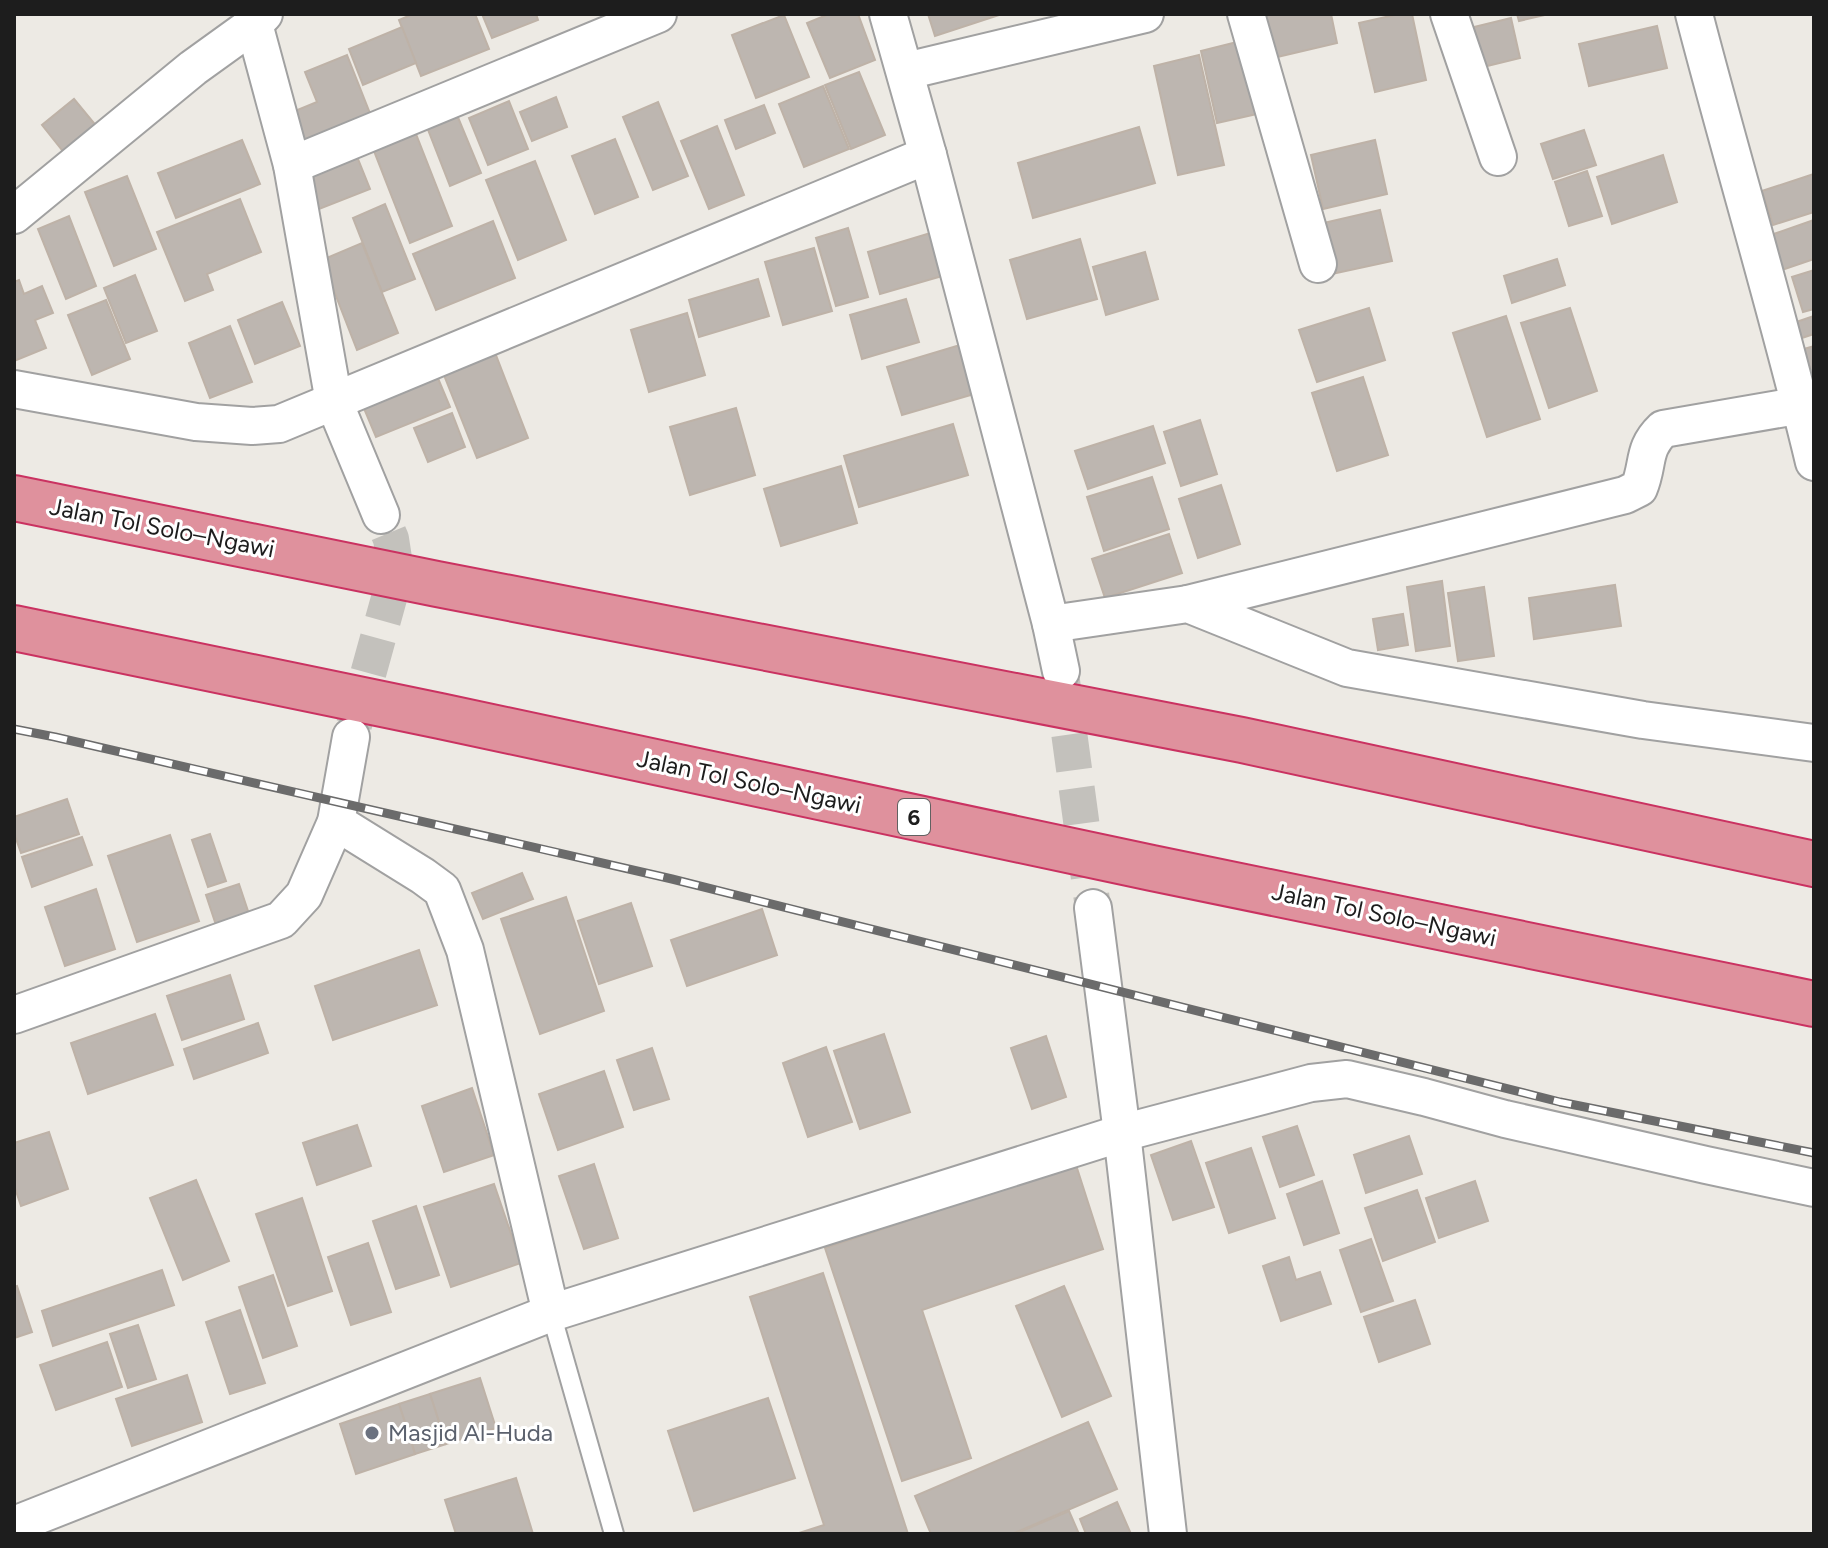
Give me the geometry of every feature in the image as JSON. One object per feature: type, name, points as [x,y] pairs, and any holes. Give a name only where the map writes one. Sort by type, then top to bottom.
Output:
[{"type":"highway","name":"Jalan Tol Solo–Ngawi","points":[[14,498],[437,584],[1242,740],[1814,864]]},
{"type":"highway","name":"Jalan Tol Solo–Ngawi","points":[[14,628],[1814,1004]]},
{"type":"street","points":[[292,165],[658,14]]},
{"type":"street","points":[[888,14],[906,71],[1061,671]]},
{"type":"street","points":[[906,71],[1145,14]]},
{"type":"street","points":[[1246,14],[1318,264]]},
{"type":"street","points":[[1449,14],[1498,157]]},
{"type":"street","points":[[1694,14],[1731,155],[1807,405],[1814,462]]},
{"type":"street","points":[[14,215],[193,68],[259,19],[292,165],[334,402],[381,515]]},
{"type":"street","points":[[14,389],[196,422],[252,426],[279,424],[928,155]]},
{"type":"street","points":[[1051,624],[1188,604],[1625,495],[1639,488],[1648,447],[1663,429],[1807,405]]},
{"type":"street","points":[[1188,604],[1347,668],[1643,720],[1814,743]]},
{"type":"street","points":[[14,1015],[281,920],[304,895],[336,822],[351,737]]},
{"type":"street","points":[[336,822],[442,890],[465,950],[551,1313]]},
{"type":"street","points":[[1093,908],[1168,1534]]},
{"type":"street","points":[[14,1525],[551,1313],[1122,1133],[1311,1083],[1347,1079],[1505,1119],[1814,1188]]},
{"type":"lane","points":[[551,1313],[614,1534]]},
{"type":"building","points":[[413,14],[475,14],[489,49],[421,76],[399,20]]},
{"type":"building","points":[[482,14],[536,14],[538,20],[492,38]]},
{"type":"building","points":[[829,14],[858,14],[875,60],[830,78],[807,23]]},
{"type":"building","points":[[928,14],[1002,14],[935,36]]},
{"type":"building","points":[[1264,14],[1331,14],[1337,43],[1273,58]]},
{"type":"building","points":[[1412,14],[1426,80],[1375,92],[1359,23]]},
{"type":"building","points":[[1517,14],[1549,14],[1519,21]]},
{"type":"building","points":[[784,15],[809,77],[756,98],[732,35]]},
{"type":"building","points":[[1511,18],[1520,58],[1479,68],[1470,28]]},
{"type":"building","points":[[1657,26],[1667,68],[1589,86],[1579,44]]},
{"type":"building","points":[[402,27],[416,63],[363,85],[349,49]]},
{"type":"building","points":[[1241,41],[1257,114],[1217,123],[1201,51]]},
{"type":"building","points":[[347,55],[371,116],[302,143],[290,113],[317,102],[305,72]]},
{"type":"building","points":[[1199,55],[1224,165],[1178,175],[1154,66]]},
{"type":"building","points":[[859,72],[885,135],[851,149],[825,85]]},
{"type":"building","points":[[823,86],[849,149],[804,167],[779,104]]},
{"type":"building","points":[[556,97],[567,127],[532,141],[520,112]]},
{"type":"building","points":[[74,99],[103,134],[70,160],[42,125]]},
{"type":"building","points":[[509,101],[528,149],[488,165],[469,118]]},
{"type":"building","points":[[658,102],[688,176],[653,190],[623,117]]},
{"type":"building","points":[[764,105],[775,133],[736,149],[725,120]]},
{"type":"building","points":[[457,115],[481,173],[450,186],[427,127]]},
{"type":"building","points":[[717,126],[744,195],[709,209],[681,141]]},
{"type":"building","points":[[1139,127],[1155,183],[1033,218],[1018,163]]},
{"type":"building","points":[[1584,130],[1596,165],[1553,179],[1541,144]]},
{"type":"building","points":[[416,134],[452,226],[410,243],[374,151]]},
{"type":"building","points":[[615,139],[638,197],[595,214],[572,156]]},
{"type":"building","points":[[242,140],[260,184],[176,218],[158,173]]},
{"type":"building","points":[[1375,140],[1387,194],[1323,209],[1311,155]]},
{"type":"building","points":[[356,154],[370,189],[314,211],[300,176]]},
{"type":"building","points":[[1663,155],[1677,202],[1612,224],[1597,177]]},
{"type":"building","points":[[535,161],[566,240],[518,260],[486,180]]},
{"type":"building","points":[[1587,171],[1602,216],[1569,226],[1555,182]]},
{"type":"building","points":[[1814,174],[1814,212],[1773,225],[1762,191]]},
{"type":"building","points":[[127,176],[156,249],[114,266],[85,192]]},
{"type":"building","points":[[240,199],[261,252],[207,274],[213,290],[185,301],[157,232]]},
{"type":"building","points":[[385,204],[415,279],[382,292],[353,218]]},
{"type":"building","points":[[1380,210],[1392,261],[1327,275],[1315,225]]},
{"type":"building","points":[[69,216],[96,286],[66,299],[38,229]]},
{"type":"building","points":[[1814,220],[1814,259],[1779,271],[1768,236]]},
{"type":"building","points":[[493,221],[515,278],[436,310],[413,254]]},
{"type":"building","points":[[848,228],[868,297],[836,306],[816,238]]},
{"type":"building","points":[[937,231],[949,274],[880,294],[868,252]]},
{"type":"building","points":[[1080,239],[1097,299],[1027,319],[1010,260]]},
{"type":"building","points":[[362,243],[398,333],[357,350],[322,260]]},
{"type":"building","points":[[814,248],[832,311],[783,325],[765,262]]},
{"type":"building","points":[[1145,252],[1158,299],[1106,315],[1093,267]]},
{"type":"building","points":[[1557,259],[1565,285],[1512,303],[1504,276]]},
{"type":"building","points":[[1814,270],[1814,309],[1803,312],[1792,277]]},
{"type":"building","points":[[135,275],[157,331],[126,343],[104,288]]},
{"type":"building","points":[[758,279],[769,316],[699,337],[689,300]]},
{"type":"building","points":[[19,280],[24,294],[42,286],[53,313],[35,320],[46,348],[14,361],[14,282]]},
{"type":"building","points":[[906,299],[919,342],[862,359],[850,315]]},
{"type":"building","points":[[106,300],[130,359],[92,375],[68,315]]},
{"type":"building","points":[[282,302],[300,346],[255,364],[238,320]]},
{"type":"building","points":[[1369,308],[1385,360],[1317,382],[1299,330]]},
{"type":"building","points":[[1570,308],[1597,391],[1549,408],[1521,323]]},
{"type":"building","points":[[687,313],[705,375],[649,392],[631,330]]},
{"type":"building","points":[[1506,316],[1540,419],[1487,437],[1453,333]]},
{"type":"building","points":[[1814,316],[1814,334],[1799,339],[1793,323]]},
{"type":"building","points":[[230,326],[252,382],[210,398],[189,343]]},
{"type":"building","points":[[960,345],[974,394],[902,415],[887,367]]},
{"type":"building","points":[[1814,346],[1814,381],[1808,383],[1797,351]]},
{"type":"building","points":[[494,350],[528,438],[477,458],[442,370]]},
{"type":"building","points":[[437,376],[450,407],[376,437],[363,406]]},
{"type":"building","points":[[1363,377],[1388,455],[1337,471],[1312,393]]},
{"type":"building","points":[[736,408],[755,475],[690,495],[670,427]]},
{"type":"building","points":[[452,413],[465,447],[428,462],[414,428]]},
{"type":"building","points":[[1200,420],[1217,474],[1181,486],[1164,432]]},
{"type":"building","points":[[953,424],[968,475],[859,507],[844,456]]},
{"type":"building","points":[[1153,426],[1165,463],[1088,489],[1075,451]]},
{"type":"building","points":[[841,466],[857,523],[781,546],[764,489]]},
{"type":"building","points":[[1152,477],[1169,529],[1104,551],[1087,497]]},
{"type":"building","points":[[1221,485],[1240,544],[1198,558],[1179,499]]},
{"type":"building","points":[[1169,534],[1182,573],[1105,598],[1092,559]]},
{"type":"building","points":[[1442,581],[1450,646],[1416,651],[1407,587]]},
{"type":"building","points":[[1615,585],[1621,626],[1534,639],[1529,598]]},
{"type":"building","points":[[1484,587],[1494,656],[1458,661],[1448,593]]},
{"type":"building","points":[[1403,614],[1408,645],[1378,650],[1373,619]]},
{"type":"building","points":[[67,799],[79,834],[21,853],[14,833],[14,817]]},
{"type":"building","points":[[210,834],[226,881],[208,887],[192,840]]},
{"type":"building","points":[[170,835],[199,921],[137,942],[108,856]]},
{"type":"building","points":[[82,837],[92,865],[32,887],[22,857]]},
{"type":"building","points":[[522,873],[533,899],[483,919],[472,893]]},
{"type":"building","points":[[239,884],[252,923],[219,934],[206,895]]},
{"type":"building","points":[[96,889],[115,949],[65,966],[45,907]]},
{"type":"building","points":[[566,897],[604,1011],[540,1034],[501,919]]},
{"type":"building","points":[[631,903],[652,966],[599,984],[578,921]]},
{"type":"building","points":[[762,909],[777,955],[687,986],[671,940]]},
{"type":"building","points":[[419,950],[437,1005],[333,1040],[315,986]]},
{"type":"building","points":[[230,975],[244,1019],[182,1040],[167,996]]},
{"type":"building","points":[[155,1014],[173,1065],[88,1094],[71,1043]]},
{"type":"building","points":[[258,1023],[268,1053],[194,1079],[184,1049]]},
{"type":"building","points":[[884,1034],[910,1112],[860,1129],[834,1051]]},
{"type":"building","points":[[1046,1036],[1066,1097],[1032,1109],[1011,1048]]},
{"type":"building","points":[[826,1047],[852,1122],[808,1137],[783,1063]]},
{"type":"building","points":[[652,1048],[669,1099],[634,1110],[617,1060]]},
{"type":"building","points":[[604,1071],[623,1127],[558,1150],[539,1094]]},
{"type":"building","points":[[472,1088],[494,1155],[444,1172],[422,1106]]},
{"type":"building","points":[[357,1125],[371,1166],[317,1185],[303,1143]]},
{"type":"building","points":[[1297,1126],[1314,1175],[1280,1187],[1263,1137]]},
{"type":"building","points":[[49,1132],[68,1189],[21,1206],[14,1185],[14,1143]]},
{"type":"building","points":[[1409,1136],[1422,1174],[1366,1193],[1354,1155]]},
{"type":"building","points":[[1191,1141],[1214,1207],[1173,1220],[1151,1155]]},
{"type":"building","points":[[1251,1148],[1275,1218],[1229,1233],[1206,1163]]},
{"type":"building","points":[[594,1164],[618,1238],[584,1249],[559,1176]]},
{"type":"building","points":[[1076,1165],[1103,1249],[922,1310],[971,1458],[902,1481],[825,1248]]},
{"type":"building","points":[[196,1180],[229,1261],[183,1280],[150,1198]]},
{"type":"building","points":[[1322,1181],[1339,1233],[1304,1245],[1287,1194]]},
{"type":"building","points":[[1475,1181],[1488,1221],[1439,1238],[1426,1198]]},
{"type":"building","points":[[494,1184],[521,1263],[451,1287],[424,1207]]},
{"type":"building","points":[[1417,1190],[1435,1242],[1383,1261],[1365,1208]]},
{"type":"building","points":[[302,1198],[332,1291],[288,1306],[256,1214]]},
{"type":"building","points":[[416,1206],[439,1275],[396,1289],[373,1221]]},
{"type":"building","points":[[1371,1239],[1393,1301],[1361,1312],[1340,1250]]},
{"type":"building","points":[[368,1243],[391,1312],[351,1325],[328,1257]]},
{"type":"building","points":[[1289,1257],[1296,1280],[1320,1272],[1331,1304],[1281,1321],[1263,1266]]},
{"type":"building","points":[[162,1270],[174,1305],[53,1346],[42,1311]]},
{"type":"building","points":[[823,1273],[908,1534],[796,1534],[824,1525],[750,1297]]},
{"type":"building","points":[[273,1275],[297,1346],[263,1358],[239,1287]]},
{"type":"building","points":[[17,1286],[32,1332],[14,1338],[14,1287]]},
{"type":"building","points":[[1064,1286],[1111,1396],[1062,1417],[1016,1306]]},
{"type":"building","points":[[1415,1300],[1430,1344],[1379,1362],[1364,1317]]},
{"type":"building","points":[[240,1310],[265,1383],[230,1394],[206,1322]]},
{"type":"building","points":[[138,1325],[156,1379],[128,1388],[110,1334]]},
{"type":"building","points":[[107,1342],[122,1387],[56,1410],[40,1365]]},
{"type":"building","points":[[187,1375],[202,1422],[132,1446],[116,1399]]},
{"type":"building","points":[[480,1378],[496,1428],[446,1444],[430,1394]]},
{"type":"building","points":[[430,1394],[446,1444],[415,1454],[399,1404]]},
{"type":"building","points":[[768,1398],[795,1478],[694,1511],[668,1431]]},
{"type":"building","points":[[399,1404],[415,1454],[356,1474],[340,1424]]},
{"type":"building","points":[[1088,1422],[1117,1489],[1012,1534],[931,1534],[915,1496]]},
{"type":"building","points":[[516,1478],[533,1534],[456,1534],[445,1500]]},
{"type":"building","points":[[1117,1502],[1131,1534],[1086,1534],[1080,1519]]},
{"type":"building","points":[[1069,1511],[1079,1534],[1015,1534]]},
{"type":"tunnel","points":[[354,725],[391,591],[395,565],[391,539],[381,515]]},
{"type":"tunnel","points":[[1062,681],[1093,908]]},
{"type":"railway","points":[[14,729],[672,879],[1560,1102],[1814,1153]]},
{"type":"place","name":"Masjid Al-Huda","points":[[372,1433]]}]
